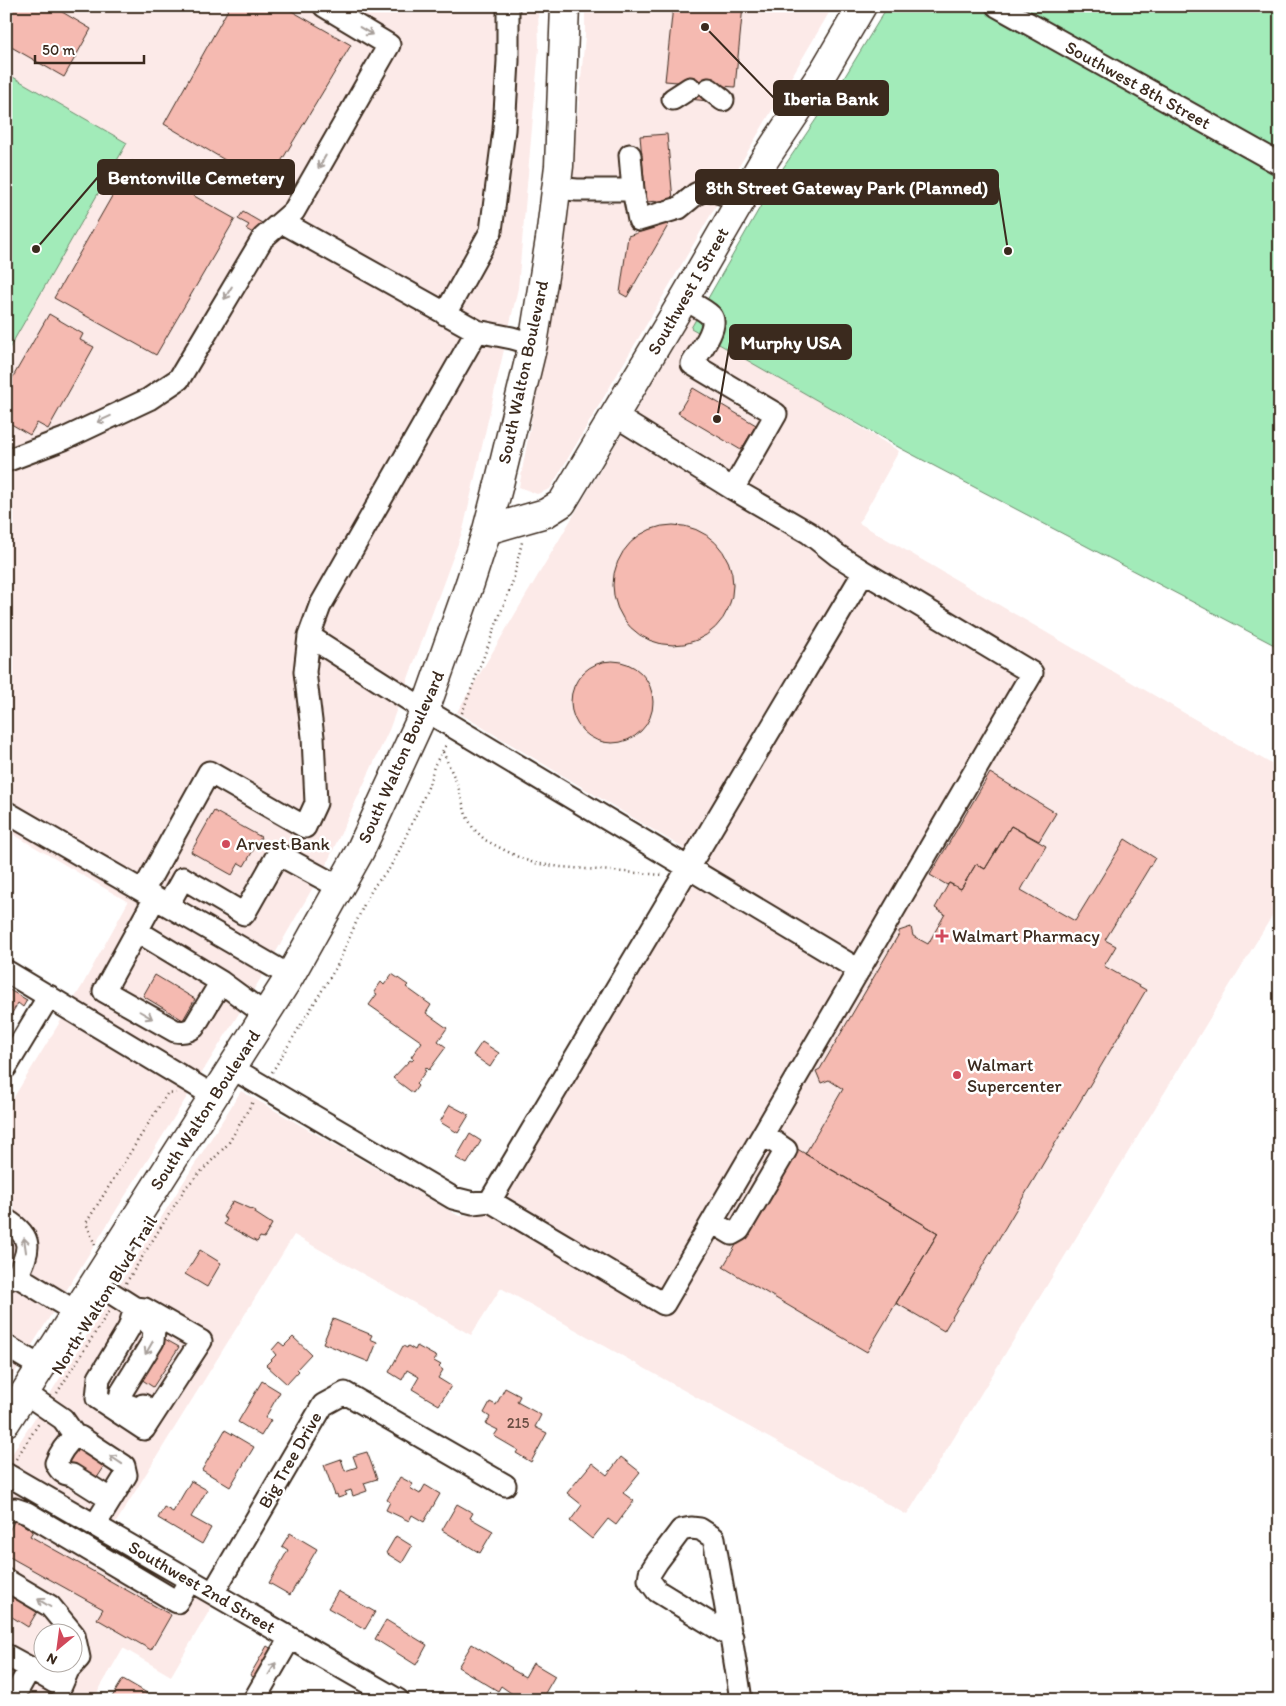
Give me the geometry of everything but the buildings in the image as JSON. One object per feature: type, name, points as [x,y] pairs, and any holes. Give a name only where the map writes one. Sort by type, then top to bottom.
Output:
[{"type":"main road","name":"South Walton Boulevard","points":[[6,1422],[290,976],[360,851],[425,710],[487,530],[532,344],[550,239],[559,166],[566,6]]},
{"type":"main road","name":"Southwest I Street","points":[[487,530],[539,515],[562,504],[763,162],[825,69],[862,6]]},
{"type":"main road","points":[[500,480],[522,506],[539,515]]},
{"type":"street","points":[[6,461],[64,439],[149,400],[179,379],[263,238],[294,211],[389,45],[324,6]]},
{"type":"street","points":[[445,314],[491,231],[504,130],[508,61],[508,6]]},
{"type":"street","name":"Southwest 8th Street","points":[[996,6],[1280,164]]},
{"type":"street","points":[[630,155],[633,190],[639,220],[679,208],[696,194],[707,189],[724,194],[738,204]]},
{"type":"street","points":[[556,188],[633,190]]},
{"type":"street","points":[[282,222],[477,331],[532,344]]},
{"type":"street","points":[[684,299],[711,316],[714,321],[713,329],[692,364],[776,414],[732,489]]},
{"type":"street","points":[[221,982],[194,1027],[188,1031],[181,1032],[175,1031],[104,991],[155,898],[209,772],[305,827],[316,803],[313,737],[305,672],[309,636],[320,606],[477,331]]},
{"type":"street","points":[[232,1068],[453,1198],[474,1203],[490,1201],[664,1304],[712,1222],[772,1140],[859,970],[1032,673],[864,572],[837,555],[809,533],[732,489],[614,415]]},
{"type":"street","points":[[490,1201],[864,572]]},
{"type":"street","points":[[309,636],[425,710],[859,970]]},
{"type":"street","points":[[6,812],[290,976]]},
{"type":"street","points":[[155,898],[183,878],[244,914],[278,854],[339,887]]},
{"type":"street","points":[[137,931],[221,982],[266,1015]]},
{"type":"street","points":[[6,971],[214,1096]]},
{"type":"street","points":[[6,1066],[49,996]]},
{"type":"street","points":[[712,1222],[732,1234],[739,1230],[786,1150],[772,1140]]},
{"type":"street","points":[[6,1220],[23,1234],[27,1244],[26,1257],[12,1277],[76,1312]]},
{"type":"street","points":[[94,1282],[126,1303],[145,1309],[201,1341],[144,1429],[97,1398],[99,1378],[129,1328],[126,1303]]},
{"type":"street","points":[[6,1346],[41,1367]]},
{"type":"street","points":[[25,1393],[64,1419],[74,1436]]},
{"type":"street","name":"Big Tree Drive","points":[[213,1593],[323,1405],[345,1393],[504,1485]]},
{"type":"street","points":[[74,1436],[80,1437],[124,1466],[126,1475],[95,1525]]},
{"type":"street","points":[[74,1436],[59,1456],[56,1463],[59,1469],[110,1499]]},
{"type":"street","name":"Southwest 2nd Street","points":[[12,1466],[67,1509],[398,1700]]},
{"type":"street","points":[[6,1510],[15,1509],[27,1513],[177,1602],[190,1580]]},
{"type":"street","points":[[55,1529],[67,1509]]},
{"type":"street","points":[[732,1637],[657,1591],[649,1580],[650,1572],[681,1530],[700,1529],[714,1538],[732,1637],[741,1700]]},
{"type":"street","points":[[6,1580],[50,1606],[61,1624]]},
{"type":"street","points":[[254,1700],[290,1638]]},
{"type":"street","points":[[6,1655],[30,1668],[12,1700]]},
{"type":"street","points":[[41,1674],[62,1686],[65,1674]]},
{"type":"path","points":[[462,713],[514,581],[523,538]]},
{"type":"path","points":[[271,1073],[337,966],[366,900],[375,885],[389,869],[398,853],[429,785],[434,766],[447,743]]},
{"type":"path","points":[[443,751],[458,786],[466,815],[473,828],[485,840],[534,863],[663,875]]},
{"type":"path","points":[[96,1246],[86,1223],[167,1094],[182,1092]]},
{"type":"path","name":"North Walton Blvd Trail","points":[[12,1466],[48,1408],[126,1303],[186,1187],[228,1144],[254,1101]]},
{"type":"shaded area","points":[[6,6],[538,6],[539,48],[518,288],[463,530],[389,730],[327,863],[261,978],[6,1387],[6,1110],[82,986],[128,902],[6,830],[6,354],[127,143],[6,73]]},
{"type":"shaded area","points":[[585,6],[833,6],[550,489],[537,494],[519,487],[567,227],[585,36]]},
{"type":"shaded area","points":[[703,297],[740,321],[726,344],[899,451],[859,523],[1280,769],[1280,903],[907,1515],[501,1288],[471,1335],[294,1235],[115,1524],[7,1462],[241,1091],[459,1216],[482,1214],[486,1212],[653,917],[683,848],[457,712]]},
{"type":"shaded area","points":[[6,1481],[215,1601],[171,1676],[123,1648],[93,1700],[23,1700],[6,1690]]},
{"type":"green space","points":[[901,6],[1280,6],[1280,648],[900,448],[691,328],[779,174],[844,78],[886,9]]},
{"type":"green space","points":[[6,73],[127,143],[6,354]]},
{"type":"place","name":"Iberia Bank","points":[[705,27]]},
{"type":"place","name":"Bentonville Cemetery","points":[[36,249]]},
{"type":"place","name":"8th Street Gateway Park (Planned)","points":[[1008,251]]},
{"type":"place","name":"Murphy USA","points":[[717,419]]},
{"type":"place","name":"Arvest Bank","points":[[226,844]]},
{"type":"place","name":"Walmart Pharmacy","points":[[942,936]]},
{"type":"place","name":"Walmart Supercenter","points":[[957,1075]]}]
